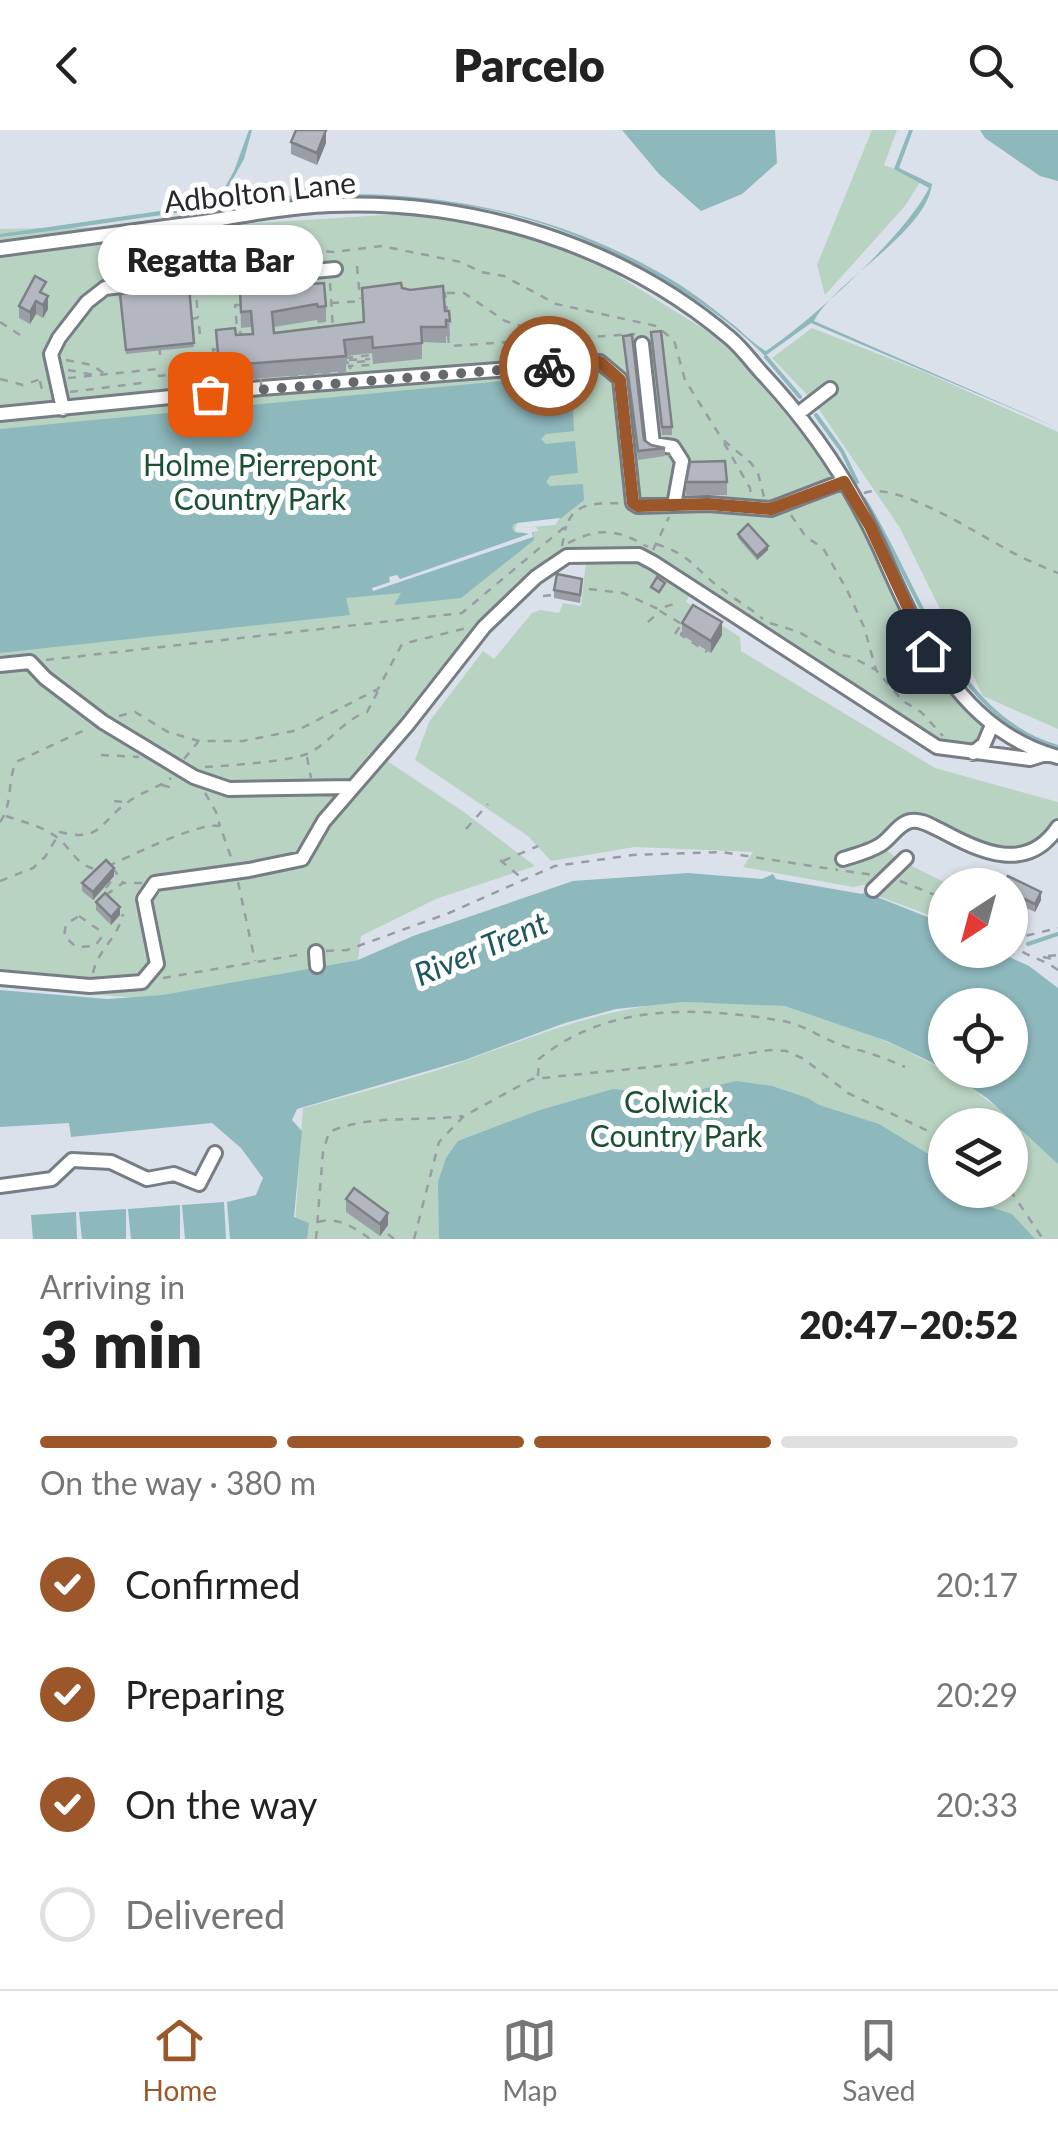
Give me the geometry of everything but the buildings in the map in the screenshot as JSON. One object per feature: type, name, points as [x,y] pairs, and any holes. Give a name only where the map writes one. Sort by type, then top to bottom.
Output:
[{"type":"street","name":"Adbolton Lane","points":[[0,249],[330,205],[430,209],[495,220],[586,248],[653,284],[731,339],[800,413],[870,526],[928,651],[950,683],[992,725],[1052,756]]},
{"type":"street","points":[[112,235],[127,284]]},
{"type":"street","points":[[62,409],[51,354],[87,302],[105,288],[335,268]]},
{"type":"street","points":[[642,344],[653,444],[673,448],[682,461],[674,506]]},
{"type":"street","points":[[0,414],[261,388],[600,362],[620,380],[633,503],[638,506],[714,512],[779,510],[844,482]]},
{"type":"street","points":[[800,413],[830,390]]},
{"type":"street","points":[[0,978],[90,986],[142,982],[157,964],[144,899],[154,883],[302,858],[322,824],[357,787],[499,610],[536,577],[568,556],[639,554],[718,601],[937,746],[973,754],[1052,756]]},
{"type":"street","points":[[0,665],[30,662],[103,722],[178,768],[229,789],[357,787]]},
{"type":"street","points":[[973,754],[984,744],[992,725]]},
{"type":"street","points":[[843,859],[881,845],[902,824],[912,820],[922,821],[971,847],[1003,854],[1034,852],[1046,844]]},
{"type":"street","points":[[1041,860],[1058,827]]},
{"type":"street","points":[[874,890],[906,858]]},
{"type":"street","points":[[0,1186],[52,1180],[72,1160],[111,1162],[147,1179],[174,1174],[199,1184],[215,1154]]},
{"type":"path","points":[[121,268],[295,249],[334,252],[381,246],[435,254],[481,272],[504,276],[556,304],[656,326],[674,340],[685,380],[750,488],[753,509]]},
{"type":"path","points":[[357,266],[360,301]]},
{"type":"path","points":[[442,285],[447,319]]},
{"type":"path","points":[[174,296],[196,293],[200,334]]},
{"type":"path","points":[[429,294],[464,293],[505,321],[562,339]]},
{"type":"path","points":[[331,295],[334,340]]},
{"type":"path","points":[[325,308],[375,300]]},
{"type":"path","points":[[249,334],[239,335],[235,305],[250,304]]},
{"type":"path","points":[[176,320],[198,318]]},
{"type":"path","points":[[0,322],[20,334]]},
{"type":"path","points":[[445,332],[449,346],[620,333],[635,334],[642,344]]},
{"type":"path","points":[[158,335],[161,361]]},
{"type":"path","points":[[235,342],[249,341]]},
{"type":"path","points":[[216,350],[214,369],[216,380],[219,379]]},
{"type":"path","points":[[347,360],[372,355]]},
{"type":"path","points":[[347,360],[370,362]]},
{"type":"path","points":[[346,370],[347,360]]},
{"type":"path","points":[[290,376],[344,372],[347,360]]},
{"type":"path","points":[[0,379],[22,385],[52,373],[92,365],[106,375]]},
{"type":"path","points":[[52,373],[95,376],[158,369],[159,376],[214,369]]},
{"type":"path","points":[[205,370],[209,385]]},
{"type":"path","points":[[52,373],[92,372],[95,376]]},
{"type":"path","points":[[42,390],[52,373]]},
{"type":"path","points":[[261,378],[261,393]]},
{"type":"path","points":[[64,392],[149,382]]},
{"type":"path","points":[[722,440],[752,463],[779,510],[806,538],[823,548],[864,627],[876,670]]},
{"type":"path","points":[[870,490],[930,507],[1058,573]]},
{"type":"path","points":[[633,503],[585,505],[569,516],[562,546],[593,531],[627,536],[646,544],[652,555],[674,506]]},
{"type":"path","points":[[30,662],[462,613],[566,524]]},
{"type":"path","points":[[656,544],[685,555],[705,577],[767,622],[799,632],[876,670],[947,740]]},
{"type":"path","points":[[543,596],[554,596],[556,580]]},
{"type":"path","points":[[588,589],[623,594],[685,624]]},
{"type":"path","points":[[648,622],[659,610],[678,602]]},
{"type":"path","points":[[698,619],[689,613],[681,635],[707,652]]},
{"type":"path","points":[[178,768],[306,755],[333,737],[353,716],[367,712],[402,644],[457,633],[477,623]]},
{"type":"path","points":[[676,634],[685,624]]},
{"type":"path","points":[[0,822],[10,799],[9,778],[16,762],[103,722],[134,712],[168,732],[199,741],[243,742],[298,730],[378,690]]},
{"type":"path","points":[[0,881],[32,868],[60,832],[81,836],[96,832],[126,802],[161,784],[199,741]]},
{"type":"path","points":[[101,755],[158,757]]},
{"type":"path","points":[[306,755],[313,786]]},
{"type":"path","points":[[249,762],[252,788]]},
{"type":"path","points":[[161,784],[173,788]]},
{"type":"path","points":[[196,784],[216,812],[228,840],[255,961]]},
{"type":"path","points":[[114,801],[126,802]]},
{"type":"path","points":[[466,828],[488,804]]},
{"type":"path","points":[[5,816],[55,836],[87,868],[100,869],[209,824],[220,826]]},
{"type":"path","points":[[66,834],[63,840],[85,864],[97,868],[112,865]]},
{"type":"path","points":[[524,880],[502,860],[538,846]]},
{"type":"path","points":[[160,979],[255,961],[317,959],[470,906],[555,866],[634,854],[721,852],[888,877],[928,893]]},
{"type":"path","points":[[112,865],[123,884]]},
{"type":"path","points":[[100,901],[115,876]]},
{"type":"path","points":[[106,890],[123,884],[154,883]]},
{"type":"path","points":[[106,890],[114,902]]},
{"type":"path","points":[[90,986],[96,959],[118,934],[120,911]]},
{"type":"path","points":[[79,916],[99,930],[101,938],[95,946],[86,948],[76,946],[64,936],[66,924],[72,918],[79,916]]},
{"type":"path","points":[[1028,935],[1058,928]]},
{"type":"path","points":[[1028,955],[1058,958]]},
{"type":"path","points":[[1041,957],[1058,970]]},
{"type":"path","points":[[538,1078],[540,1059],[570,1037],[652,1012],[782,1020],[905,1067]]},
{"type":"path","points":[[414,1239],[439,1142],[464,1116],[538,1078],[624,1072],[770,1050],[786,1051],[804,1059],[848,1094],[928,1131]]},
{"type":"path","points":[[316,1239],[329,1132],[344,1125],[369,1122],[464,1116]]},
{"type":"path","points":[[1022,1208],[1043,1239]]},
{"type":"path","points":[[317,1222],[342,1222],[370,1239]]},
{"type":"path","points":[[388,1234],[394,1239]]},
{"type":"green space","points":[[872,130],[897,130],[884,165],[922,179],[905,206],[825,295],[817,265]]},
{"type":"green space","name":"Holme Pierrepont Country Park","points":[[446,211],[594,256],[726,343],[829,466],[864,523],[909,625],[947,690],[983,724],[984,734],[969,746],[932,736],[908,724],[654,554],[562,554],[428,689],[387,761],[535,866],[436,899],[361,936],[358,960],[151,999],[0,987],[0,229],[242,224]]},
{"type":"green space","points":[[812,328],[927,373],[1058,432],[1058,729],[983,696],[900,528],[814,402],[772,358]]},
{"type":"green space","points":[[634,560],[693,589],[686,602],[740,637],[741,651],[935,768],[1058,802],[1058,825],[1031,850],[993,851],[923,820],[835,858],[850,861],[882,847],[900,860],[879,878],[853,887],[743,867],[753,852],[635,847],[551,861],[528,836],[415,760],[429,722],[483,651],[494,659],[532,613],[559,613],[563,603],[581,606],[586,562]]},
{"type":"green space","points":[[906,863],[928,874],[928,915],[878,896]]},
{"type":"green space","name":"Colwick Country Park","points":[[684,1002],[792,1007],[913,1054],[928,1062],[928,1088],[971,1088],[997,1108],[928,1108],[928,1208],[1028,1208],[1028,1134],[1058,1164],[1058,1239],[294,1239],[303,1108],[627,1010]]},
{"type":"water","points":[[249,130],[244,159],[220,202],[279,196],[392,195],[447,201],[502,211],[556,226],[662,274],[698,297],[766,351],[832,298],[814,321],[1058,428],[811,323],[765,356],[730,324],[691,297],[607,250],[533,221],[458,204],[383,198],[307,199],[0,237],[216,203],[234,171]]},
{"type":"water","points":[[622,130],[775,130],[777,163],[742,194],[701,211],[659,174]]},
{"type":"water","points":[[909,130],[913,130],[899,168],[932,184],[926,202],[914,220],[859,273],[900,229],[929,188],[894,169]]},
{"type":"water","points":[[980,130],[1058,130],[1058,181],[1040,176],[985,138]]},
{"type":"water","points":[[534,378],[535,385],[569,382],[570,398],[543,402],[538,407],[543,412],[573,409],[574,431],[546,434],[541,439],[546,444],[575,441],[578,473],[550,476],[546,482],[550,486],[583,484],[584,500],[560,519],[514,524],[516,533],[533,532],[534,540],[461,598],[394,605],[401,593],[346,598],[350,615],[0,653],[0,429]]},
{"type":"water","name":"River Trent","points":[[688,873],[762,879],[773,874],[776,879],[862,894],[871,889],[877,897],[928,917],[928,968],[1028,966],[1058,988],[1058,1164],[1028,1136],[1028,1108],[998,1108],[971,1088],[1028,1088],[1028,988],[928,988],[928,1061],[887,1041],[785,1006],[684,1002],[616,1009],[565,1023],[465,1060],[297,1109],[292,1120],[302,1131],[294,1217],[309,1223],[307,1239],[230,1239],[227,1202],[256,1195],[263,1178],[241,1148],[212,1123],[71,1137],[69,1123],[0,1127],[0,990],[107,999],[163,995],[358,960],[413,936],[573,881]]},
{"type":"water","points":[[736,1081],[772,1086],[879,1124],[928,1154],[928,1208],[994,1208],[1012,1214],[1035,1239],[439,1239],[438,1182],[446,1158],[458,1141],[540,1110],[613,1089],[677,1095]]},
{"type":"water","points":[[224,1202],[226,1239],[185,1239],[182,1205]]},
{"type":"water","points":[[180,1205],[180,1239],[131,1239],[128,1209]]},
{"type":"water","points":[[126,1209],[126,1239],[82,1239],[79,1212]]},
{"type":"water","points":[[76,1212],[77,1239],[33,1239],[31,1215]]},
{"type":"pier","points":[[560,518],[555,525],[518,528],[536,527],[538,531],[532,532],[533,537],[373,591],[372,588],[390,582],[389,577],[397,575],[400,579],[529,534],[515,531],[517,523]]},
{"type":"waterway","points":[[766,357],[800,397]]},
{"type":"waterway","points":[[816,415],[842,451],[857,482]]},
{"type":"waterway","points":[[864,499],[920,606],[964,677],[990,708],[1021,731],[1058,747]]},
{"type":"waterway","points":[[1028,944],[1058,934]]},
{"type":"way so far","points":[[210,394],[549,366]]},
{"type":"place","name":"Regatta Bar","points":[[210,394]]},
{"type":"route","points":[[549,366],[600,362],[620,380],[633,503],[638,506],[708,504],[771,509],[844,482],[870,526],[928,651]]}]
